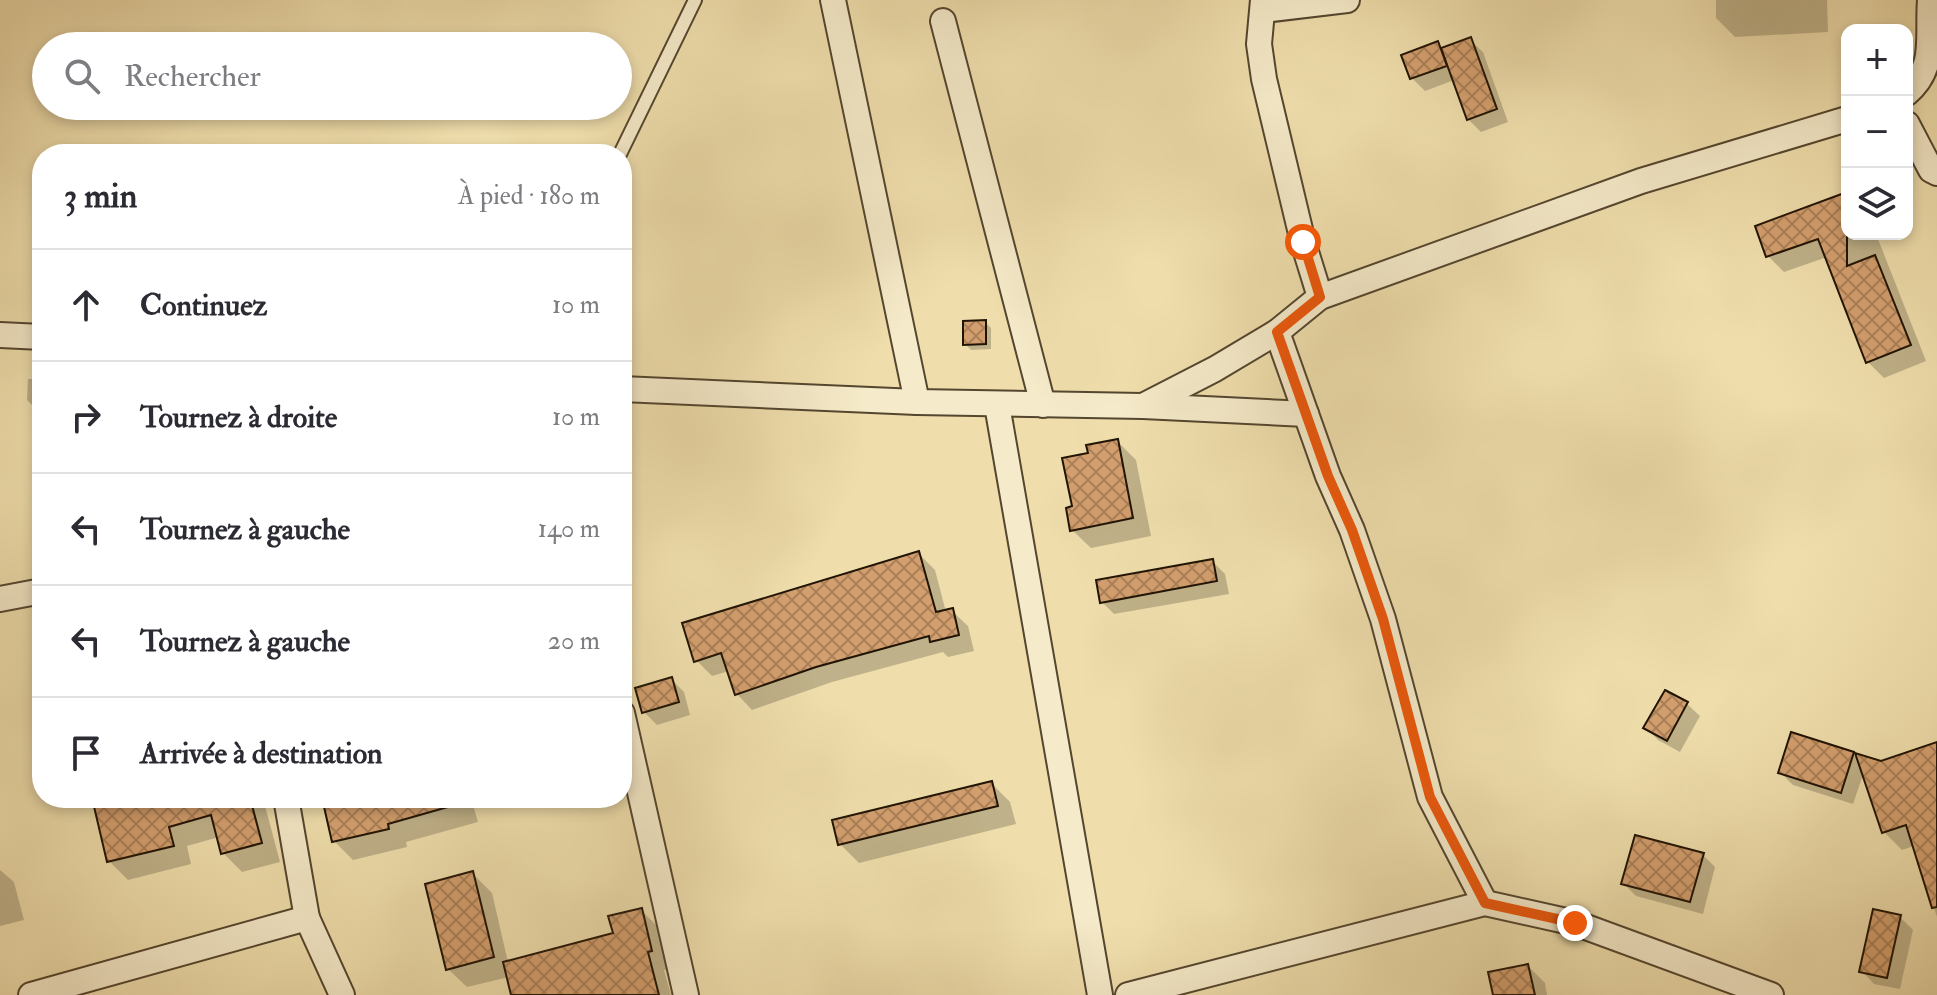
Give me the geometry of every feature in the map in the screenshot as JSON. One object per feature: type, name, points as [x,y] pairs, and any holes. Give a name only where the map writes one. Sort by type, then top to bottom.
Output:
[{"type":"street","points":[[833,0],[917,402]]},
{"type":"street","points":[[1320,297],[1303,242],[1264,79],[1259,44],[1263,5],[1347,0]]},
{"type":"street","points":[[1913,88],[1930,62],[1927,29],[1930,0]]},
{"type":"street","points":[[943,21],[1043,405]]},
{"type":"street","points":[[1143,406],[1215,369],[1277,332],[1320,297],[1641,181],[1841,121]]},
{"type":"street","points":[[1913,136],[1931,170],[1937,173]]},
{"type":"street","points":[[1277,332],[1383,619],[1430,797],[1485,903]]},
{"type":"street","points":[[0,335],[32,337]]},
{"type":"street","points":[[632,389],[1306,414]]},
{"type":"street","points":[[997,405],[1100,995]]},
{"type":"street","points":[[0,599],[32,593]]},
{"type":"street","points":[[632,757],[686,995]]},
{"type":"street","points":[[288,808],[307,918],[342,995]]},
{"type":"street","points":[[1128,995],[1485,903],[1575,923],[1771,995]]},
{"type":"street","points":[[31,995],[307,918]]},
{"type":"lane","points":[[625,144],[695,0]]},
{"type":"building","points":[[1471,37],[1497,109],[1467,120],[1441,48]]},
{"type":"building","points":[[1438,41],[1447,66],[1410,79],[1401,55]]},
{"type":"building","points":[[1841,194],[1841,240],[1847,240],[1847,266],[1875,255],[1911,345],[1866,363],[1818,239],[1766,257],[1755,226]]},
{"type":"building","points":[[986,320],[986,344],[963,345],[963,321]]},
{"type":"building","points":[[1118,439],[1133,518],[1070,531],[1066,508],[1072,506],[1062,458],[1088,453],[1086,445]]},
{"type":"building","points":[[919,551],[936,612],[953,608],[959,635],[930,642],[929,636],[816,667],[735,695],[721,653],[694,662],[682,623]]},
{"type":"building","points":[[1213,559],[1217,581],[1100,603],[1096,580]]},
{"type":"building","points":[[672,677],[679,702],[642,713],[635,688]]},
{"type":"building","points":[[1665,690],[1688,702],[1667,741],[1643,728]]},
{"type":"building","points":[[1791,732],[1854,752],[1841,793],[1778,773]]},
{"type":"building","points":[[1937,742],[1937,907],[1932,908],[1906,825],[1882,833],[1855,753],[1881,761]]},
{"type":"building","points":[[992,781],[998,806],[838,845],[832,820]]},
{"type":"building","points":[[94,808],[253,808],[262,843],[221,854],[211,815],[169,827],[174,846],[107,862]]},
{"type":"building","points":[[324,808],[444,808],[388,824],[389,829],[332,842]]},
{"type":"building","points":[[1635,835],[1704,853],[1690,902],[1621,884]]},
{"type":"building","points":[[473,871],[494,957],[446,970],[425,884]]},
{"type":"building","points":[[642,908],[652,951],[648,952],[659,995],[511,995],[503,962],[613,933],[608,916]]},
{"type":"building","points":[[1873,909],[1901,915],[1887,978],[1859,972]]},
{"type":"building","points":[[1528,964],[1535,995],[1493,995],[1488,972]]},
{"type":"route","points":[[1303,242],[1320,297],[1277,332],[1383,619],[1430,797],[1485,903],[1575,923]]}]
